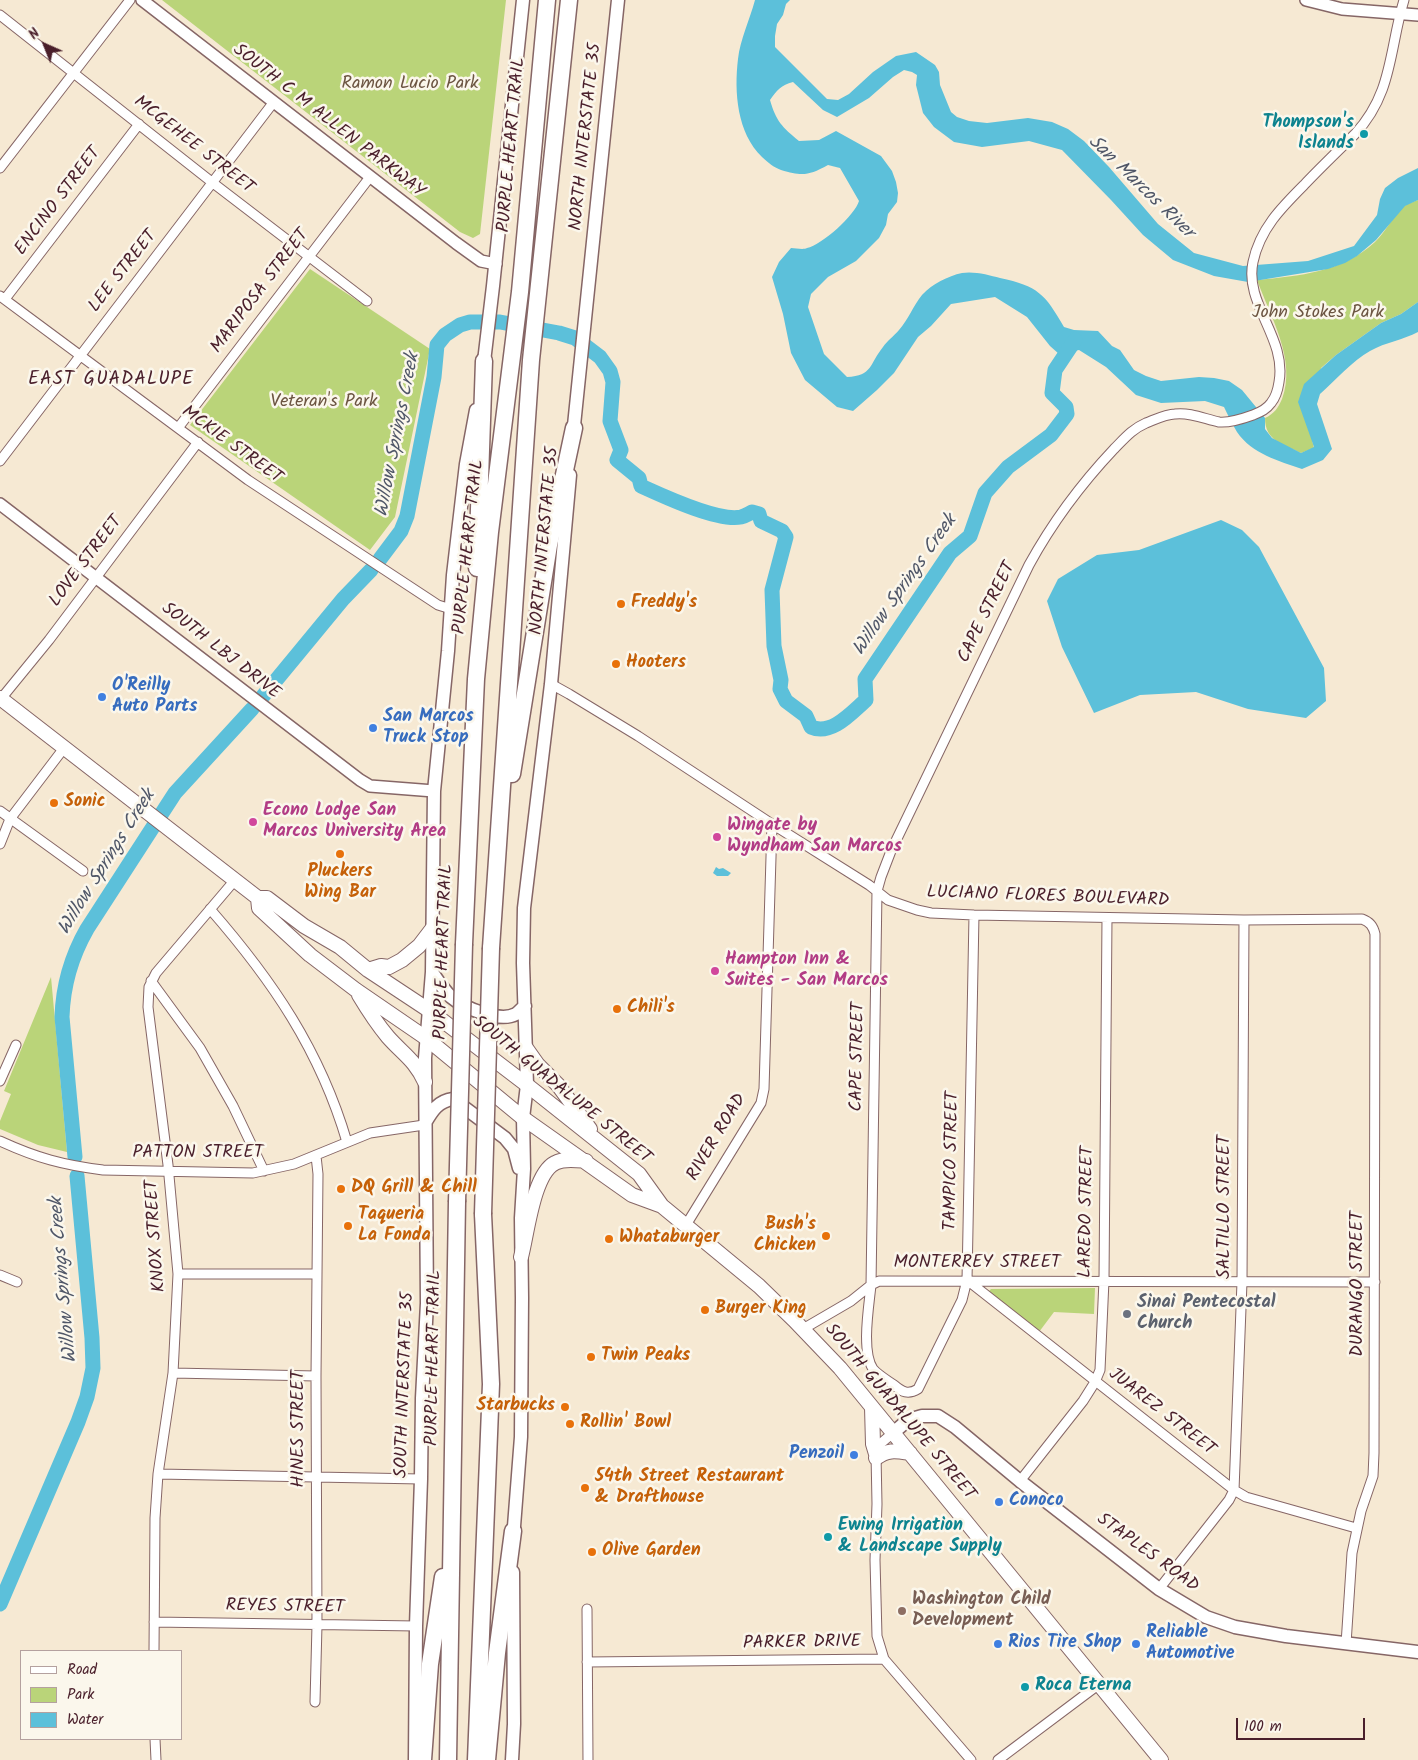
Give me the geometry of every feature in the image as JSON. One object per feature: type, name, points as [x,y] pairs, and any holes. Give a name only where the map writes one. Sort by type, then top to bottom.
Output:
[{"type":"highway","name":"PURPLE HEART TRAIL","points":[[448,1760],[457,1202],[464,944],[477,666],[490,532],[520,292],[547,0]]},
{"type":"highway","points":[[476,1760],[491,1384],[483,1214],[491,948],[531,360],[569,0]]},
{"type":"highway","points":[[477,666],[477,567],[484,359]]},
{"type":"highway","points":[[496,880],[549,545],[575,421]]},
{"type":"highway","points":[[424,1760],[430,1664],[452,1505]]},
{"type":"highway","points":[[487,1760],[497,1653],[513,1531]]},
{"type":"main road","points":[[430,1012],[434,791],[448,652],[450,609],[466,464],[484,359],[496,264],[523,0]]},
{"type":"main road","name":"NORTH INTERSTATE 35","points":[[527,1085],[524,908],[551,684],[575,421],[618,0]]},
{"type":"main road","name":"SOUTH GUADALUPE STREET","points":[[0,699],[258,898],[267,898],[304,926],[340,947],[368,970],[430,1012],[527,1085],[639,1174],[662,1206],[759,1286],[840,1368],[1161,1760]]},
{"type":"main road","name":"SOUTH GUADALUPE STREET","points":[[258,898],[259,908],[310,955],[356,990],[426,1038],[523,1118],[632,1194],[662,1206]]},
{"type":"main road","points":[[368,970],[381,966],[389,967],[402,960],[419,946],[432,929]]},
{"type":"main road","points":[[432,972],[453,998],[479,1013],[504,1016],[516,1014],[525,1006]]},
{"type":"main road","points":[[356,990],[374,1019],[389,1038],[414,1062],[424,1082]]},
{"type":"main road","name":"SOUTH INTERSTATE 35","points":[[415,1760],[416,1626],[422,1398],[427,1294],[424,1082],[426,1038],[430,1012]]},
{"type":"main road","points":[[526,1048],[538,1065],[558,1085],[601,1144]]},
{"type":"main road","points":[[512,1760],[514,1724],[513,1531],[521,1437],[525,1133],[523,1118],[527,1085]]},
{"type":"main road","points":[[424,1125],[431,1112],[438,1105],[445,1100],[453,1100],[506,1138],[514,1148],[523,1182]]},
{"type":"main road","points":[[522,1257],[536,1189],[542,1175],[554,1163],[569,1160],[586,1161]]},
{"type":"main road","points":[[872,1408],[873,1444],[876,1456],[892,1450],[910,1453]]},
{"type":"main road","name":"STAPLES ROAD","points":[[893,1433],[908,1420],[922,1416],[938,1416],[955,1427],[1020,1481],[1159,1589],[1206,1617],[1235,1627],[1286,1636],[1418,1652]]},
{"type":"street","points":[[0,168],[130,0]]},
{"type":"street","name":"SOUTH C M ALLEN PARKWAY","points":[[142,0],[273,103],[475,257],[485,263],[496,264]]},
{"type":"street","points":[[1306,0],[1342,9],[1418,16]]},
{"type":"street","name":"CAPE STREET","points":[[912,1393],[902,1392],[874,1370],[868,1359],[866,1347],[871,1285],[877,891],[880,877],[1029,565],[1068,504],[1104,460],[1133,429],[1147,423],[1174,414],[1198,416],[1226,422],[1263,411],[1272,403],[1278,390],[1280,375],[1279,358],[1274,340],[1254,294],[1253,263],[1262,236],[1278,211],[1355,134],[1376,107],[1388,70],[1404,0]]},
{"type":"street","name":"MCGEHEE STREET","points":[[0,15],[367,301]]},
{"type":"street","name":"LEE STREET","points":[[0,461],[214,183],[273,103]]},
{"type":"street","name":"ENCINO STREET","points":[[2,298],[139,124]]},
{"type":"street","name":"MARIPOSA STREET","points":[[178,428],[370,177]]},
{"type":"street","name":"MCKIE STREET","points":[[2,298],[248,480],[438,605],[450,609]]},
{"type":"street","name":"LOVE STREET","points":[[0,699],[49,640],[198,442]]},
{"type":"street","name":"SOUTH LBJ DRIVE","points":[[0,504],[302,738],[360,780],[370,786],[434,791]]},
{"type":"street","name":"LUCIANO FLORES BOULEVARD","points":[[551,684],[638,736],[888,900],[917,910],[974,915],[1244,920],[1362,919],[1369,922]]},
{"type":"street","points":[[0,844],[10,820],[64,748]]},
{"type":"street","points":[[0,811],[83,872]]},
{"type":"street","name":"RIVER ROAD","points":[[686,1225],[761,1103],[764,1089],[772,824]]},
{"type":"street","name":"KNOX STREET","points":[[154,1650],[155,1518],[158,1474],[173,1373],[178,1274],[169,1171],[148,1007],[148,993],[151,981],[163,963],[235,880]]},
{"type":"street","points":[[210,909],[259,968],[282,1000],[306,1041],[330,1091],[347,1142]]},
{"type":"street","name":"TAMPICO STREET","points":[[912,1393],[918,1389],[962,1300],[967,1280],[974,915]]},
{"type":"street","name":"LAREDO STREET","points":[[1020,1481],[1083,1401],[1100,1370],[1104,1280],[1107,918]]},
{"type":"street","name":"SALTILLO STREET","points":[[1234,1490],[1242,1282],[1244,920]]},
{"type":"street","name":"DURANGO STREET","points":[[1346,1644],[1352,1553],[1356,1528],[1373,1476],[1375,934],[1374,928],[1369,922]]},
{"type":"street","points":[[151,981],[200,1048],[233,1106],[264,1171]]},
{"type":"street","points":[[0,1081],[16,1045]]},
{"type":"street","name":"PATTON STREET","points":[[0,1141],[37,1157],[103,1170],[253,1173],[287,1166],[370,1133],[424,1125]]},
{"type":"street","name":"HINES STREET","points":[[315,1702],[317,1626],[316,1376],[318,1174],[316,1156]]},
{"type":"street","points":[[178,1274],[317,1274]]},
{"type":"street","points":[[0,1275],[16,1282]]},
{"type":"street","name":"JUAREZ STREET","points":[[967,1280],[1234,1490],[1246,1497],[1356,1528]]},
{"type":"street","name":"MONTERREY STREET","points":[[803,1329],[851,1301],[871,1285],[880,1281],[1375,1282]]},
{"type":"street","points":[[173,1373],[316,1376]]},
{"type":"street","points":[[884,1659],[877,1636],[876,1619],[876,1456],[880,1444],[893,1433]]},
{"type":"street","points":[[158,1474],[421,1479]]},
{"type":"street","points":[[1159,1589],[1229,1500],[1234,1490]]},
{"type":"street","points":[[587,1608],[588,1760]]},
{"type":"street","name":"REYES STREET","points":[[154,1622],[317,1626],[416,1626]]},
{"type":"street","name":"PARKER DRIVE","points":[[588,1662],[884,1659],[971,1760]]},
{"type":"street","points":[[998,1760],[1098,1685]]},
{"type":"street","points":[[156,1740],[156,1760]]},
{"type":"green space","name":"Ramon Lucio Park","points":[[162,0],[506,0],[480,234],[473,238],[460,232]]},
{"type":"green space","name":"John Stokes Park","points":[[1418,200],[1418,302],[1401,314],[1381,323],[1321,368],[1312,440],[1314,448],[1301,453],[1276,441],[1268,432],[1265,418],[1271,415],[1282,399],[1286,384],[1286,369],[1280,338],[1257,280],[1289,277],[1320,271],[1349,260],[1375,242],[1404,206]]},
{"type":"green space","name":"Veteran's Park","points":[[310,269],[430,349],[395,517],[370,550],[190,425]]},
{"type":"green space","points":[[51,977],[67,1152],[38,1145],[0,1129],[0,1121],[11,1094],[4,1091]]},
{"type":"green space","points":[[1095,1288],[1094,1314],[1054,1312],[1039,1332],[988,1292],[991,1289]]},
{"type":"water","points":[[755,0],[790,0],[786,4],[783,15],[777,24],[775,47],[827,99],[838,100],[849,94],[873,72],[896,56],[916,52],[935,65],[939,72],[940,85],[951,112],[957,117],[969,121],[987,123],[1028,118],[1052,122],[1068,129],[1084,141],[1109,167],[1158,224],[1194,253],[1243,266],[1308,261],[1354,246],[1377,215],[1380,199],[1385,188],[1398,178],[1418,168],[1418,200],[1405,206],[1376,240],[1357,256],[1328,269],[1248,282],[1214,276],[1173,260],[1143,235],[1062,150],[1029,141],[982,147],[954,142],[934,127],[923,113],[916,85],[917,75],[912,72],[904,70],[869,98],[837,117],[823,110],[793,82],[789,83],[780,88],[770,100],[777,119],[788,132],[799,141],[819,140],[836,131],[881,156],[892,171],[896,182],[897,202],[888,214],[886,225],[879,238],[856,261],[828,277],[811,294],[808,307],[824,354],[847,377],[866,372],[878,353],[902,326],[922,295],[930,287],[957,274],[981,274],[1013,281],[1032,288],[1045,299],[1064,327],[1074,330],[1098,331],[1112,346],[1120,350],[1134,370],[1146,376],[1161,381],[1199,377],[1229,381],[1242,390],[1265,418],[1265,429],[1272,438],[1301,453],[1314,447],[1298,402],[1304,384],[1336,355],[1381,323],[1401,314],[1418,302],[1418,332],[1370,351],[1351,365],[1320,394],[1317,404],[1332,449],[1323,460],[1302,469],[1267,456],[1250,446],[1237,432],[1224,407],[1205,401],[1161,403],[1136,395],[1106,367],[1079,350],[1059,354],[1050,346],[1027,317],[995,297],[951,304],[918,337],[894,373],[877,390],[853,411],[837,407],[805,380],[791,353],[783,314],[772,277],[779,262],[791,248],[805,249],[829,236],[851,214],[859,201],[840,168],[828,165],[805,174],[781,170],[762,157],[747,136],[739,111],[737,72],[741,44]]},
{"type":"water","points":[[1221,520],[1242,530],[1259,547],[1324,668],[1326,701],[1306,718],[1248,709],[1196,692],[1140,695],[1094,713],[1062,647],[1047,601],[1058,579],[1097,555],[1139,550]]},
{"type":"water","points":[[716,867],[719,869],[723,868],[731,873],[728,876],[717,876],[713,873]]},
{"type":"waterway","name":"Willow Springs Creek","points":[[380,559],[401,531],[407,516],[434,377],[437,345],[445,335],[460,325],[470,322],[500,322],[559,333],[575,338],[600,357],[610,371],[613,382],[610,421],[621,450],[617,460],[639,478],[641,486],[691,507],[719,516],[731,518],[741,517],[752,512],[759,514],[761,521],[782,531],[786,537],[772,590],[774,646],[781,680],[780,689],[786,701],[806,716],[811,727],[819,729],[834,726],[866,700],[865,679],[950,553],[970,536],[985,493],[1008,467],[1051,435],[1067,414],[1066,407],[1052,393],[1055,370],[1075,340]]},
{"type":"waterway","name":"Willow Springs Creek","points":[[263,696],[343,599],[371,570]]},
{"type":"waterway","name":"Willow Springs Creek","points":[[75,1157],[62,1017],[64,993],[72,960],[87,929],[175,793],[252,709]]},
{"type":"waterway","name":"Willow Springs Creek","points":[[0,1604],[78,1422],[87,1397],[93,1368],[77,1176]]},
{"type":"place","name":"Thompson's Islands","points":[[1364,134]]},
{"type":"place","name":"Freddy's","points":[[621,604]]},
{"type":"place","name":"Hooters","points":[[616,664]]},
{"type":"place","name":"O'Reilly Auto Parts","points":[[102,697]]},
{"type":"place","name":"San Marcos Truck Stop","points":[[373,728]]},
{"type":"place","name":"Sonic","points":[[54,803]]},
{"type":"place","name":"Econo Lodge San Marcos University Area","points":[[253,822]]},
{"type":"place","name":"Wingate by Wyndham San Marcos","points":[[717,837]]},
{"type":"place","name":"Pluckers Wing Bar","points":[[340,854]]},
{"type":"place","name":"Hampton Inn & Suites - San Marcos","points":[[715,971]]},
{"type":"place","name":"Chili's","points":[[617,1009]]},
{"type":"place","name":"DQ Grill & Chill","points":[[341,1189]]},
{"type":"place","name":"Taqueria La Fonda","points":[[348,1226]]},
{"type":"place","name":"Bush's Chicken","points":[[826,1236]]},
{"type":"place","name":"Whataburger","points":[[609,1239]]},
{"type":"place","name":"Burger King","points":[[705,1310]]},
{"type":"place","name":"Sinai Pentecostal Church","points":[[1127,1314]]},
{"type":"place","name":"Twin Peaks","points":[[591,1357]]},
{"type":"place","name":"Starbucks","points":[[565,1407]]},
{"type":"place","name":"Rollin' Bowl","points":[[570,1424]]},
{"type":"place","name":"Penzoil","points":[[854,1455]]},
{"type":"place","name":"54th Street Restaurant & Drafthouse","points":[[585,1488]]},
{"type":"place","name":"Conoco","points":[[999,1502]]},
{"type":"place","name":"Ewing Irrigation & Landscape Supply","points":[[828,1537]]},
{"type":"place","name":"Olive Garden","points":[[592,1552]]},
{"type":"place","name":"Washington Child Development","points":[[902,1611]]},
{"type":"place","name":"Rios Tire Shop","points":[[998,1644]]},
{"type":"place","name":"Reliable Automotive","points":[[1136,1644]]},
{"type":"place","name":"Roca Eterna","points":[[1025,1687]]},
{"type":"district","name":"EAST GUADALUPE","points":[[111,381]]},
{"type":"water label","name":"San Marcos River","points":[[1140,188]]}]
